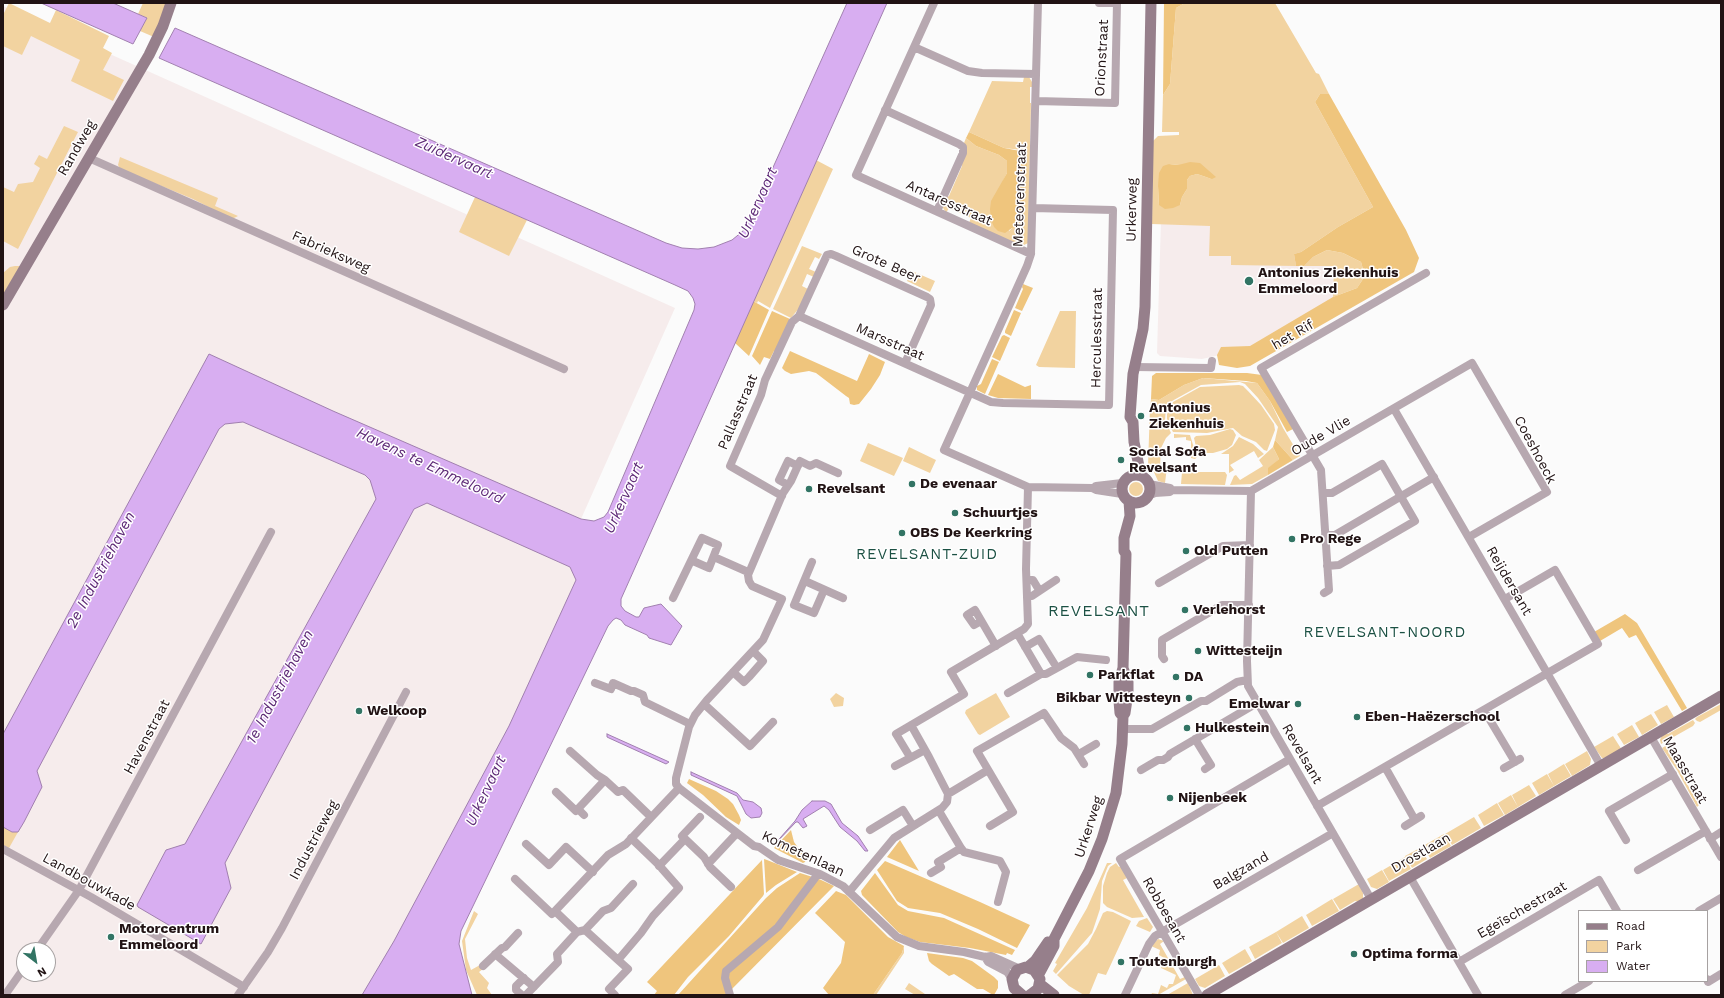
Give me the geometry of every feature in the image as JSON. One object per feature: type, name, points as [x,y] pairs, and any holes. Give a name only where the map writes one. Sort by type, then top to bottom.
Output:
[{"type":"main road","name":"Randweg","points":[[3,306],[152,50],[163,26],[171,3]]},
{"type":"main road","name":"Urkerweg","points":[[1040,979],[1054,946],[1054,939],[1084,882],[1106,827],[1118,776],[1123,716],[1125,713],[1128,693],[1128,682],[1124,668],[1126,554],[1124,551],[1124,538],[1130,516],[1129,486],[1131,460],[1127,440],[1127,422],[1130,417],[1134,367],[1143,329],[1145,307],[1151,3]]},
{"type":"main road","name":"Urkerweg","points":[[1126,554],[1129,552],[1130,538],[1144,499],[1150,490],[1149,484]]},
{"type":"main road","points":[[1144,499],[1134,503],[1129,486],[1149,484]]},
{"type":"main road","name":"Drostlaan","points":[[1207,995],[1721,696]]},
{"type":"main road","name":"Urkerweg","points":[[1024,968],[1035,961],[1049,941],[1054,939]]},
{"type":"main road","points":[[1040,979],[1038,989],[1023,992],[1015,973],[1024,968],[1034,970],[1054,995]]},
{"type":"street","points":[[934,3],[885,110],[961,145],[963,148],[963,153],[937,211]]},
{"type":"street","name":"Meteorenstraat","points":[[1028,487],[944,450],[1027,266],[1031,254],[1038,3]]},
{"type":"street","name":"Orionstraat","points":[[1036,101],[1115,103],[1117,4],[1099,3]]},
{"type":"street","points":[[914,47],[968,71],[982,73],[1036,74]]},
{"type":"street","name":"Antaresstraat","points":[[885,110],[856,175],[1031,254]]},
{"type":"street","name":"Fabrieksweg","points":[[89,158],[564,369]]},
{"type":"street","name":"Herculesstraat","points":[[970,393],[988,401],[1000,403],[1109,405],[1113,210],[1033,208]]},
{"type":"street","name":"Grote Beer","points":[[799,316],[824,260],[828,254],[836,256],[925,296],[931,301],[905,363]]},
{"type":"street","name":"het Rif","points":[[1312,456],[1261,368],[1426,272]]},
{"type":"street","name":"Marsstraat","points":[[799,316],[970,393]]},
{"type":"street","name":"Pallasstraat","points":[[782,496],[730,466],[761,395],[765,380],[792,322],[799,316]]},
{"type":"street","points":[[1134,367],[1211,368],[1212,361]]},
{"type":"street","name":"Oude Vlie","points":[[1251,491],[1472,363]]},
{"type":"street","name":"Coeshoeck","points":[[1469,537],[1547,492],[1472,363]]},
{"type":"street","name":"Reijdersant","points":[[1394,409],[1601,766]]},
{"type":"street","points":[[1312,456],[1321,470],[1329,590],[1324,593]]},
{"type":"street","points":[[824,590],[814,613],[781,601],[782,599],[752,585],[748,579],[748,572],[782,496],[788,486],[779,480],[788,461],[798,466],[800,461],[810,466],[816,463],[838,473]]},
{"type":"street","points":[[1323,493],[1332,493],[1382,464],[1415,521],[1339,565],[1327,566]]},
{"type":"street","points":[[1325,535],[1335,535],[1434,477]]},
{"type":"street","points":[[1149,484],[1170,488],[1172,490]]},
{"type":"street","points":[[910,757],[896,734],[964,694],[951,672],[1024,629],[1028,624],[1026,580],[1028,487],[1092,488],[1096,486],[1129,486]]},
{"type":"street","points":[[1144,499],[1155,493],[1170,492],[1172,490],[1251,491]]},
{"type":"street","name":"Revelsant","points":[[1251,491],[1247,680],[1257,703],[1372,900]]},
{"type":"street","name":"Havenstraat","points":[[43,942],[79,890],[271,532]]},
{"type":"street","points":[[674,598],[702,538],[718,545],[709,568],[692,561]]},
{"type":"street","points":[[1159,583],[1222,546],[1250,545]]},
{"type":"street","points":[[714,557],[748,572]]},
{"type":"street","points":[[794,605],[812,562]]},
{"type":"street","points":[[1317,806],[1598,644],[1555,570],[1505,599]]},
{"type":"street","points":[[1026,580],[1032,580],[1039,590]]},
{"type":"street","points":[[1027,596],[1032,596],[1056,580]]},
{"type":"street","points":[[805,581],[843,598]]},
{"type":"street","points":[[515,880],[552,914],[608,855],[626,844],[679,788],[676,784],[676,778],[690,724],[704,704],[765,637],[781,601]]},
{"type":"street","points":[[1164,659],[1162,656],[1162,640],[1222,605],[1249,605]]},
{"type":"street","points":[[981,621],[996,646]]},
{"type":"street","points":[[1017,633],[1041,674]]},
{"type":"street","points":[[1025,647],[1039,639],[1057,668]]},
{"type":"street","points":[[733,672],[744,682],[749,677],[763,661],[753,651]]},
{"type":"street","points":[[1008,693],[1041,674],[1046,674],[1077,657],[1106,660]]},
{"type":"street","points":[[1122,729],[1152,729],[1201,701],[1206,701],[1237,682],[1247,680]]},
{"type":"street","points":[[595,683],[611,690],[613,683],[643,695],[645,702],[690,724]]},
{"type":"street","name":"Industrieweg","points":[[238,995],[268,952],[282,928],[406,692]]},
{"type":"street","points":[[1141,770],[1158,760],[1163,760],[1170,754],[1257,703]]},
{"type":"street","points":[[704,704],[750,746],[773,722]]},
{"type":"street","points":[[1484,710],[1517,761],[1504,768]]},
{"type":"street","points":[[990,826],[1013,812],[977,751],[1044,713],[1047,714],[1062,739],[1074,747],[1084,764]]},
{"type":"street","points":[[849,892],[894,838],[939,811],[946,804],[948,794],[910,725]]},
{"type":"street","name":"Maasstraat","points":[[1651,737],[1721,857]]},
{"type":"street","points":[[1195,739],[1211,765],[1204,769]]},
{"type":"street","points":[[1079,754],[1096,744]]},
{"type":"street","points":[[895,766],[925,750]]},
{"type":"street","points":[[570,751],[618,792],[623,790],[651,816]]},
{"type":"street","name":"Robbesant","points":[[1199,995],[1120,859],[1290,759]]},
{"type":"street","points":[[1385,767],[1418,818],[1405,826]]},
{"type":"street","points":[[948,794],[988,770]]},
{"type":"street","points":[[1626,840],[1610,811],[1673,774]]},
{"type":"street","points":[[556,792],[576,811],[581,812],[605,780]]},
{"type":"street","name":"Kometenlaan","points":[[679,788],[754,846],[760,848],[778,860],[818,873],[832,880],[849,892],[892,933],[919,946],[964,952],[985,958],[988,962],[1007,972],[1023,992]]},
{"type":"street","points":[[870,830],[903,810],[912,826]]},
{"type":"street","points":[[939,811],[964,852],[1000,861],[1006,872],[998,902]]},
{"type":"street","points":[[700,817],[682,836],[704,856],[708,864],[731,887]]},
{"type":"street","points":[[1638,870],[1706,831]]},
{"type":"street","points":[[1710,839],[1721,832]]},
{"type":"street","points":[[708,864],[737,833]]},
{"type":"street","name":"Balgzand","points":[[1162,932],[1333,833]]},
{"type":"street","points":[[618,960],[653,916],[679,888],[631,838]]},
{"type":"street","points":[[659,866],[685,839]]},
{"type":"street","points":[[526,844],[549,865],[566,847],[593,872]]},
{"type":"street","points":[[931,873],[941,867],[938,862],[961,848]]},
{"type":"street","name":"Landbouwkade","points":[[3,849],[79,890],[244,987]]},
{"type":"street","points":[[730,995],[724,978],[726,971],[778,927],[818,873]]},
{"type":"street","points":[[1410,877],[1478,995]]},
{"type":"street","name":"Egeïschestraat","points":[[1459,962],[1599,880],[1616,910]]},
{"type":"street","points":[[526,995],[558,962],[557,954],[603,911],[611,908],[633,884]]},
{"type":"street","points":[[1701,910],[1721,898]]},
{"type":"street","points":[[555,911],[628,969],[609,989],[615,995]]},
{"type":"street","points":[[1125,995],[1151,941],[1155,936],[1162,932]]},
{"type":"street","points":[[483,966],[495,954],[505,947],[518,933]]},
{"type":"street","points":[[495,954],[534,987]]},
{"type":"street","name":"Kometenlaan","points":[[985,958],[991,956],[1024,968]]},
{"type":"street","points":[[1708,982],[1721,974]]},
{"type":"street","points":[[522,995],[516,990],[516,986],[524,978]]},
{"type":"street","points":[[5,995],[16,979]]},
{"type":"street","points":[[1564,995],[1586,982]]},
{"type":"shaded area","points":[[1164,3],[1185,3],[1176,8],[1170,84],[1163,95]]},
{"type":"shaded area","points":[[3,6],[675,308],[581,519],[581,579],[529,695],[366,995],[3,995]]},
{"type":"shaded area","points":[[1320,94],[1329,94],[1406,230],[1419,258],[1414,272],[1250,366],[1237,368],[1219,365],[1217,355],[1221,347],[1250,346],[1333,297],[1357,288],[1365,276],[1361,262],[1343,253],[1327,250],[1313,257],[1304,266],[1296,266],[1294,254],[1301,252],[1338,227],[1373,207],[1315,102]]},
{"type":"shaded area","points":[[969,132],[1004,148],[1026,152],[1027,169],[1024,183],[1024,211],[1023,219],[1019,227],[1012,228],[1005,233],[998,231],[994,227],[991,220],[991,201],[1007,173],[1007,161],[999,155],[976,146],[966,138]]},
{"type":"shaded area","points":[[1190,162],[1200,163],[1216,177],[1212,179],[1197,174],[1190,176],[1187,180],[1187,189],[1182,197],[1180,205],[1165,209],[1159,205],[1159,173],[1163,166],[1169,164],[1178,165]]},
{"type":"shaded area","name":"Antonius Ziekenhuis Emmeloord","points":[[1161,220],[1214,225],[1339,263],[1337,300],[1251,348],[1202,359],[1160,356],[1157,353]]},
{"type":"shaded area","points":[[1023,284],[1033,288],[1022,311],[1015,308],[1023,289]]},
{"type":"shaded area","points":[[753,301],[769,310],[749,356],[735,343]]},
{"type":"shaded area","points":[[1014,310],[1021,313],[1011,336],[1005,333],[1005,331]]},
{"type":"shaded area","points":[[772,311],[790,319],[770,359],[764,357],[760,365],[752,356]]},
{"type":"shaded area","points":[[1004,335],[1010,338],[1000,361],[992,357],[1002,336]]},
{"type":"shaded area","points":[[790,351],[857,381],[869,354],[885,362],[880,375],[871,389],[859,404],[854,405],[850,404],[849,398],[816,373],[809,371],[791,374],[785,371],[782,368]]},
{"type":"shaded area","points":[[992,359],[999,362],[985,394],[977,390],[977,386],[981,384]]},
{"type":"shaded area","points":[[1156,373],[1247,373],[1262,375],[1293,429],[1287,432],[1270,401],[1257,383],[1203,378],[1184,385],[1159,400],[1151,399],[1152,376]]},
{"type":"shaded area","points":[[998,374],[1025,387],[1031,385],[1031,399],[998,398],[988,395]]},
{"type":"shaded area","points":[[1275,440],[1293,460],[1268,475],[1268,468],[1279,459],[1273,447]]},
{"type":"shaded area","points":[[1625,614],[1637,623],[1687,708],[1682,711],[1636,635],[1629,638],[1622,628],[1600,641],[1594,632]]},
{"type":"shaded area","points":[[689,779],[716,791],[728,799],[733,804],[739,815],[741,820],[739,825],[726,817],[703,795],[687,783]]},
{"type":"shaded area","points":[[791,830],[794,842],[806,859],[803,863],[774,848]]},
{"type":"shaded area","points":[[900,840],[919,871],[887,857]]},
{"type":"shaded area","points":[[764,859],[797,872],[766,893]]},
{"type":"shaded area","points":[[762,860],[763,896],[729,936],[688,977],[674,995],[654,995],[657,991],[647,982]]},
{"type":"shaded area","points":[[885,861],[1030,925],[1017,948],[940,913],[908,908],[897,901],[877,870]]},
{"type":"shaded area","points":[[800,873],[834,886],[726,995],[678,995],[766,898],[777,888]]},
{"type":"shaded area","points":[[875,873],[898,905],[908,911],[944,918],[1015,950],[1012,955],[1007,953],[1006,955],[970,948],[920,942],[906,937],[898,932],[862,895],[861,891]]},
{"type":"shaded area","points":[[836,891],[846,895],[888,937],[904,946],[902,953],[873,995],[829,995],[823,988],[841,963],[845,942],[815,913]]},
{"type":"shaded area","points":[[927,953],[963,958],[972,961],[998,981],[998,988],[993,995],[983,989],[977,989],[954,974],[949,976],[929,961]]},
{"type":"green space","points":[[9,3],[50,23],[56,10],[109,36],[103,48],[112,53],[103,70],[124,80],[113,101],[71,81],[80,60],[31,36],[22,55],[3,46],[3,15]]},
{"type":"green space","points":[[143,3],[168,3],[154,37],[140,31],[147,18],[138,14]]},
{"type":"green space","points":[[1185,3],[1275,3],[1316,73],[1319,74],[1329,94],[1320,94],[1315,102],[1373,207],[1338,227],[1301,252],[1294,254],[1296,266],[1231,265],[1231,256],[1209,256],[1210,226],[1152,224],[1153,141],[1158,136],[1179,135],[1179,132],[1162,132],[1163,95],[1170,84],[1176,8]],"holes":[[[1169,164],[1178,165],[1212,179],[1197,174],[1190,176],[1187,180],[1187,189],[1182,197],[1180,205],[1159,205],[1158,186]]]},
{"type":"green space","points":[[1024,77],[1029,77],[1032,82],[1032,87],[1030,87],[1031,103],[1028,243],[1022,246],[969,223],[971,218],[949,208],[946,213],[942,206],[945,198],[949,196],[962,166],[961,162],[966,138],[976,146],[999,155],[1007,161],[1007,173],[1003,181],[1009,231],[1012,228],[1019,227],[1024,211],[1024,183],[1027,169],[1022,150],[1004,148],[969,132],[992,81],[1023,82]]},
{"type":"green space","points":[[64,126],[78,132],[18,249],[3,241],[3,187],[14,192],[18,184],[33,182],[40,168],[34,164],[39,155],[47,159]]},
{"type":"green space","points":[[120,157],[218,198],[215,206],[238,216],[232,219],[193,199],[120,169],[118,165]]},
{"type":"green space","points":[[816,160],[833,169],[770,308],[758,301],[757,303],[753,301]]},
{"type":"green space","points":[[475,197],[527,220],[509,256],[459,232]]},
{"type":"green space","points":[[802,246],[822,254],[819,259],[815,257],[809,269],[816,272],[814,277],[807,274],[802,286],[808,289],[800,307],[791,318],[773,309]]},
{"type":"green space","points":[[1327,250],[1343,253],[1361,262],[1365,276],[1357,288],[1333,297],[1334,266],[1304,266],[1313,257]]},
{"type":"green space","points":[[20,266],[3,295],[3,273],[10,267]]},
{"type":"green space","points":[[912,271],[935,281],[930,292],[907,281]]},
{"type":"green space","points":[[1060,311],[1076,311],[1075,368],[1039,367],[1036,365]]},
{"type":"green space","points":[[1203,378],[1257,383],[1270,401],[1283,428],[1300,456],[1293,460],[1275,440],[1278,427],[1258,398],[1245,384],[1240,382],[1201,385],[1172,401],[1166,407],[1165,420],[1171,433],[1166,438],[1161,448],[1160,467],[1167,467],[1165,483],[1158,481],[1153,470],[1148,465],[1151,399],[1159,400],[1184,385]]},
{"type":"green space","points":[[1243,386],[1261,405],[1274,424],[1275,430],[1267,451],[1256,442],[1242,436],[1233,428],[1207,433],[1173,432],[1167,420],[1167,414],[1173,402],[1200,387]]},
{"type":"green space","points":[[1230,429],[1233,430],[1236,435],[1232,445],[1227,449],[1213,453],[1205,453],[1196,447],[1194,438],[1196,436],[1210,435]]},
{"type":"green space","points":[[1174,434],[1190,435],[1194,448],[1200,454],[1195,459],[1191,458],[1191,441],[1186,440],[1186,437],[1174,438]]},
{"type":"green space","points":[[1239,437],[1253,444],[1264,454],[1258,458],[1254,451],[1230,465],[1234,470],[1229,473],[1229,454],[1221,454],[1233,446]]},
{"type":"green space","points":[[868,443],[903,458],[894,476],[860,461]]},
{"type":"green space","points":[[909,447],[936,460],[930,473],[903,461]]},
{"type":"green space","points":[[1273,447],[1279,459],[1269,468],[1268,475],[1252,484],[1230,485],[1234,476],[1236,475],[1240,480],[1263,466],[1259,460]]},
{"type":"green space","points":[[1182,472],[1225,472],[1227,475],[1225,485],[1181,484]]},
{"type":"green space","points":[[1136,482],[1141,484],[1143,489],[1141,494],[1136,496],[1131,494],[1129,489],[1131,484]]},
{"type":"green space","points":[[836,693],[844,698],[843,706],[834,707],[830,699]]},
{"type":"green space","points":[[996,693],[1010,717],[980,735],[965,713],[966,710]]},
{"type":"green space","points":[[1721,704],[1721,710],[1700,722],[1695,719],[1697,717]]},
{"type":"green space","points":[[1667,705],[1674,717],[1661,724],[1654,712]]},
{"type":"green space","points":[[1651,714],[1658,725],[1642,735],[1635,723]]},
{"type":"green space","points":[[1693,720],[1695,723],[1693,726],[1661,744],[1660,740],[1662,735],[1665,733],[1668,734]]},
{"type":"green space","points":[[1632,725],[1639,737],[1624,745],[1617,734]]},
{"type":"green space","points":[[1613,736],[1622,750],[1602,758],[1594,747]]},
{"type":"green space","points":[[1669,744],[1681,766],[1678,768],[1699,805],[1697,807],[1677,770],[1662,748]]},
{"type":"green space","points":[[1587,751],[1591,759],[1590,765],[1572,776],[1565,764]]},
{"type":"green space","points":[[1564,764],[1571,776],[1554,786],[1548,774]]},
{"type":"green space","points":[[1547,774],[1554,786],[1539,795],[1532,783]]},
{"type":"green space","points":[[1529,785],[1536,796],[1518,807],[1512,795]]},
{"type":"green space","points":[[1511,795],[1518,807],[1505,815],[1498,803]]},
{"type":"green space","points":[[1497,803],[1504,815],[1484,826],[1478,815]]},
{"type":"green space","points":[[1474,817],[1481,828],[1452,845],[1445,834]]},
{"type":"green space","points":[[3,827],[12,832],[18,832],[9,848],[3,845]]},
{"type":"green space","points":[[1444,834],[1451,846],[1430,858],[1423,846]]},
{"type":"green space","points":[[1420,848],[1427,859],[1412,868],[1405,856]]},
{"type":"green space","points":[[1405,857],[1411,869],[1389,881],[1383,870]]},
{"type":"green space","points":[[1107,863],[1112,863],[1108,866],[1102,881],[1100,909],[1092,933],[1056,974],[1053,971],[1057,964],[1055,963],[1087,908]]},
{"type":"green space","points":[[1116,863],[1119,867],[1121,866],[1127,878],[1123,880],[1144,917],[1132,918],[1107,907],[1103,903],[1103,886],[1107,873],[1110,867]]},
{"type":"green space","points":[[1382,870],[1389,882],[1377,889],[1371,887],[1367,879]]},
{"type":"green space","points":[[1359,884],[1363,893],[1363,898],[1359,902],[1355,901],[1340,910],[1333,899]]},
{"type":"green space","points":[[1332,899],[1339,911],[1312,926],[1306,915]]},
{"type":"green space","points":[[474,911],[478,914],[465,939],[467,958],[471,970],[480,965],[483,969],[479,972],[489,983],[487,988],[492,995],[477,995],[466,970],[462,941]]},
{"type":"green space","points":[[1107,911],[1113,912],[1131,921],[1106,975],[1098,973],[1089,995],[1084,995],[1069,986],[1057,975],[1088,944],[1103,913]]},
{"type":"green space","points":[[1302,916],[1309,928],[1283,943],[1276,932]]},
{"type":"green space","points":[[1147,918],[1153,927],[1150,932],[1136,926],[1139,921]]},
{"type":"green space","points":[[1276,932],[1282,943],[1255,959],[1249,947]]},
{"type":"green space","points":[[1158,939],[1164,941],[1160,944],[1180,979],[1185,977],[1186,979],[1158,995],[1151,995],[1152,993],[1158,994],[1161,985],[1167,988],[1169,984],[1173,984],[1176,975],[1161,968],[1166,959],[1159,955],[1160,950],[1151,946]]},
{"type":"green space","points":[[904,946],[904,953],[876,995],[873,995],[902,953]]},
{"type":"green space","points":[[1245,949],[1252,961],[1229,974],[1222,963]]},
{"type":"green space","points":[[1219,965],[1225,976],[1205,988],[1199,986],[1195,979]]},
{"type":"green space","points":[[909,983],[925,994],[915,995],[905,989]]},
{"type":"green space","points":[[1188,983],[1193,995],[1167,995]]},
{"type":"water","points":[[41,3],[113,3],[147,18],[133,44]]},
{"type":"water","points":[[847,3],[887,3],[621,599],[621,606],[625,611],[636,617],[639,617],[644,608],[661,604],[682,626],[671,645],[649,638],[647,635],[625,625],[621,620],[616,618],[608,626],[461,931],[459,944],[472,995],[362,995],[394,941],[509,726],[576,580],[570,567],[427,503],[414,509],[225,863],[231,888],[201,944],[137,905],[166,850],[185,844],[376,499],[370,480],[365,475],[243,422],[225,424],[219,429],[37,771],[42,787],[24,822],[18,832],[12,832],[3,827],[3,734],[209,354],[333,411],[581,519],[594,521],[604,517],[608,512],[694,310],[695,304],[688,291],[159,58],[175,28],[666,243],[682,248],[698,249],[714,247],[732,240],[743,231],[748,223]]},
{"type":"water","points":[[607,734],[669,762],[666,764],[607,737]]},
{"type":"water","points":[[691,772],[737,793],[743,800],[753,802],[761,808],[762,813],[760,817],[751,818],[746,814],[737,796],[691,775]]},
{"type":"water","points":[[812,801],[825,801],[831,804],[842,823],[858,836],[868,851],[865,851],[857,841],[840,827],[829,810],[824,806],[803,819],[807,826],[803,828],[798,822],[796,822],[773,846],[795,821],[802,810]]},
{"type":"place","name":"Antonius Ziekenhuis Emmeloord","points":[[1249,281]]},
{"type":"place","name":"Antonius Ziekenhuis","points":[[1141,416]]},
{"type":"place","name":"Social Sofa Revelsant","points":[[1121,460]]},
{"type":"place","name":"De evenaar","points":[[912,484]]},
{"type":"place","name":"Revelsant","points":[[809,489]]},
{"type":"place","name":"Schuurtjes","points":[[955,513]]},
{"type":"place","name":"OBS De Keerkring","points":[[902,533]]},
{"type":"place","name":"Pro Rege","points":[[1292,539]]},
{"type":"place","name":"Old Putten","points":[[1186,551]]},
{"type":"place","name":"Verlehorst","points":[[1185,610]]},
{"type":"place","name":"Wittesteijn","points":[[1198,651]]},
{"type":"place","name":"Parkflat","points":[[1090,675]]},
{"type":"place","name":"DA","points":[[1176,677]]},
{"type":"place","name":"Bikbar Wittesteyn","points":[[1189,698]]},
{"type":"place","name":"Emelwar","points":[[1298,704]]},
{"type":"place","name":"Welkoop","points":[[359,711]]},
{"type":"place","name":"Eben-Haëzerschool","points":[[1357,717]]},
{"type":"place","name":"Hulkestein","points":[[1187,728]]},
{"type":"place","name":"Nijenbeek","points":[[1170,798]]},
{"type":"place","name":"Motorcentrum Emmeloord","points":[[111,937]]},
{"type":"place","name":"Optima forma","points":[[1354,954]]},
{"type":"place","name":"Toutenburgh","points":[[1121,962]]},
{"type":"district","name":"REVELSANT-ZUID","points":[[927,555]]},
{"type":"district","name":"REVELSANT","points":[[1099,611]]},
{"type":"district","name":"REVELSANT-NOORD","points":[[1385,633]]},
{"type":"water label","name":"Zuidervaart","points":[[454,158]]},
{"type":"water label","name":"Urkervaart","points":[[758,203]]},
{"type":"water label","name":"Havens te Emmeloord","points":[[430,466]]},
{"type":"water label","name":"Urkervaart","points":[[624,498]]},
{"type":"water label","name":"2e Industriehaven","points":[[101,570]]},
{"type":"water label","name":"1e Industriehaven","points":[[280,687]]},
{"type":"water label","name":"Urkervaart","points":[[486,791]]}]
